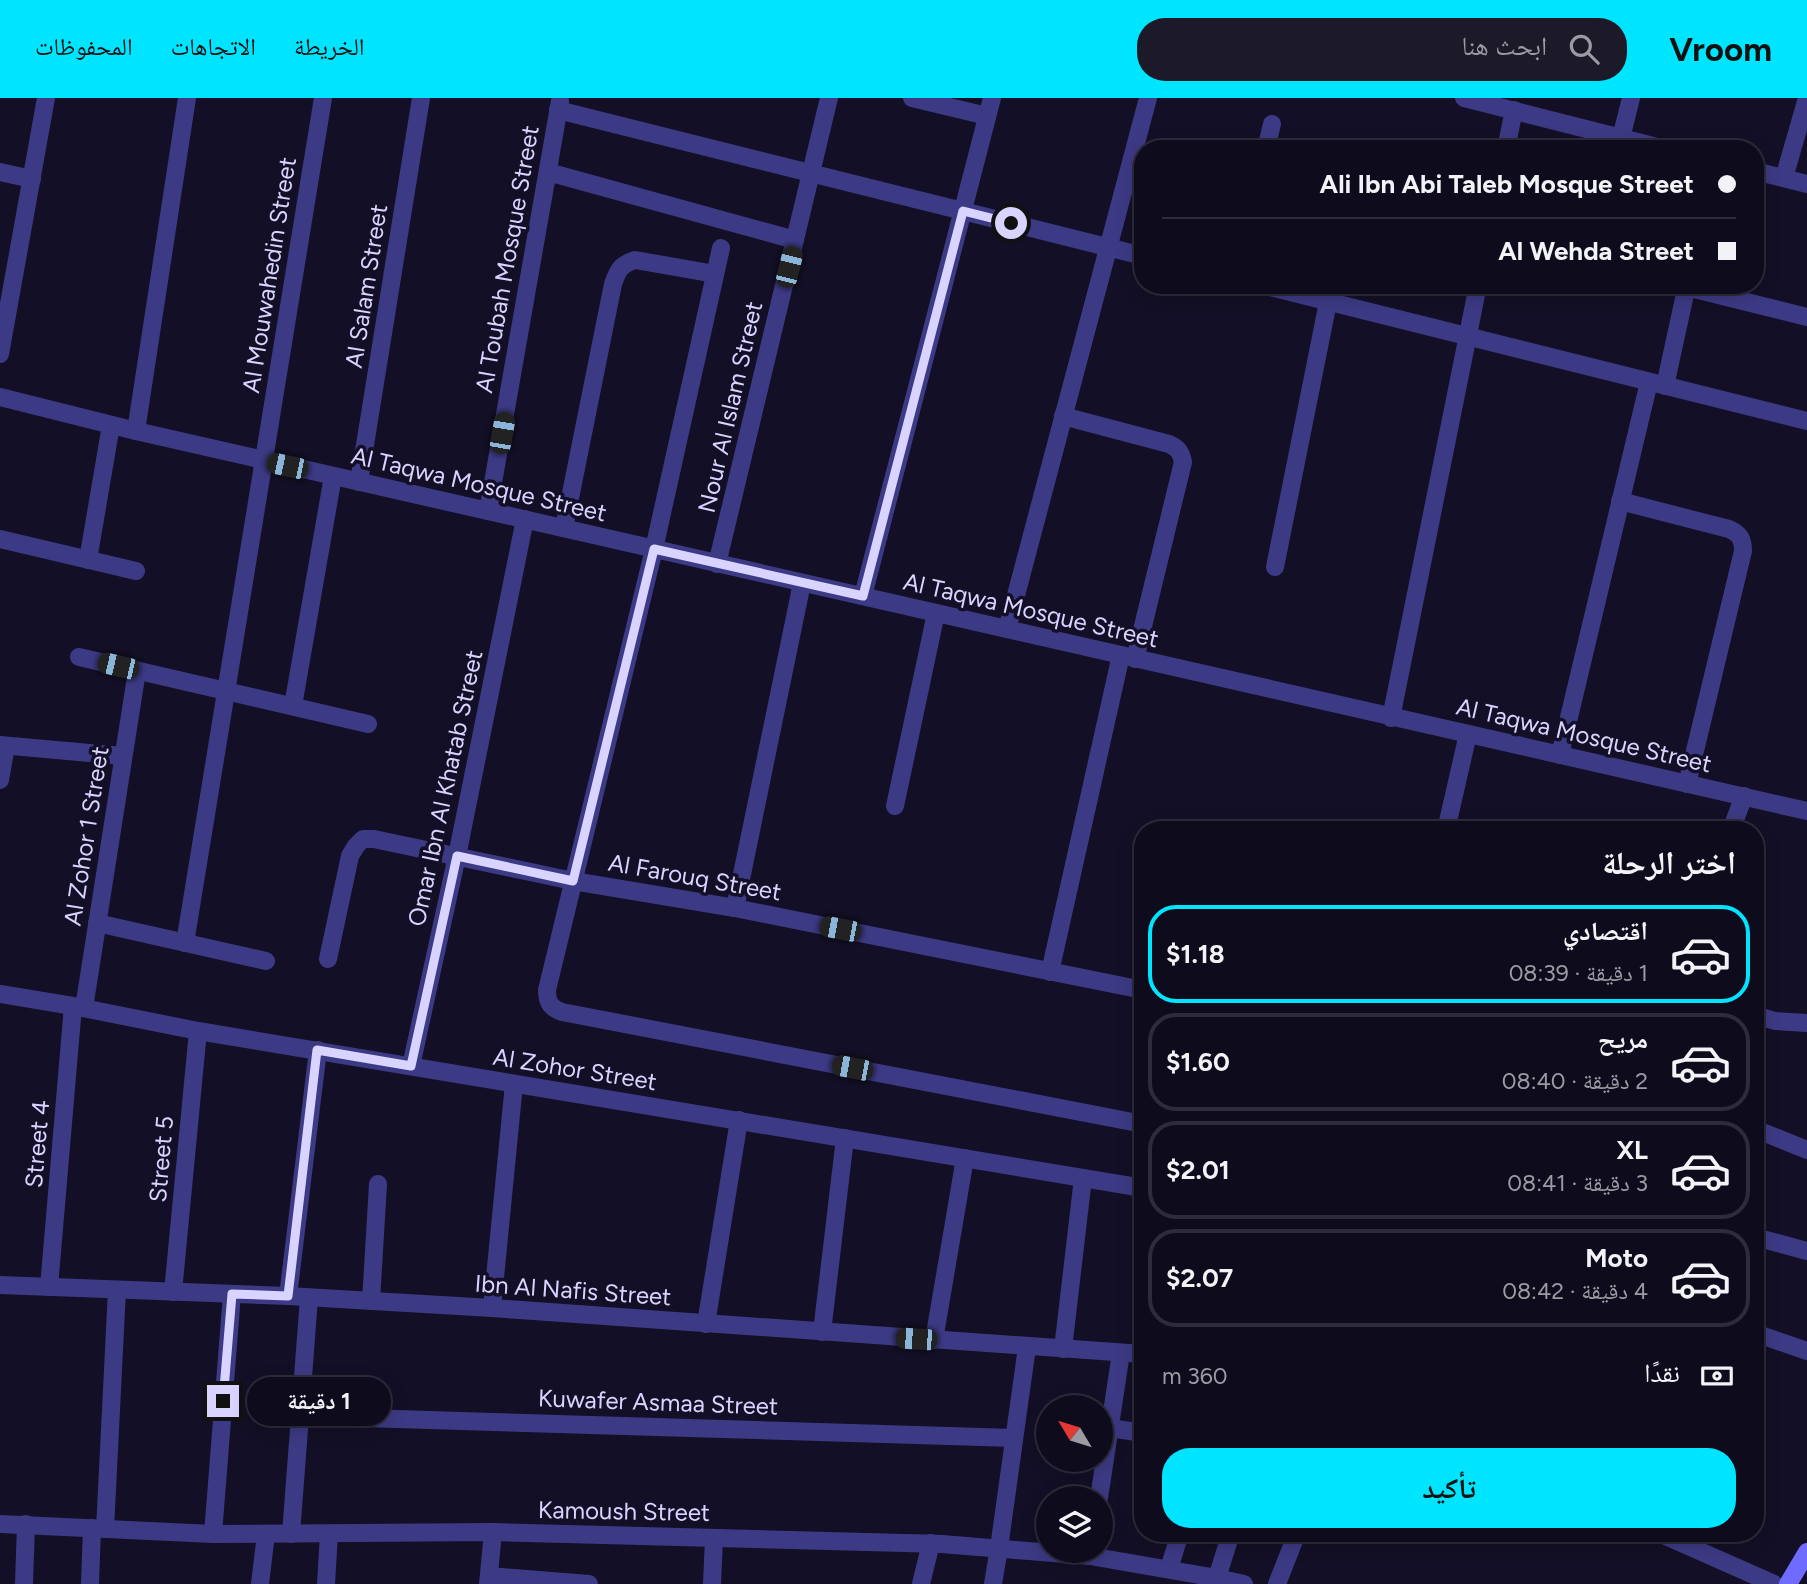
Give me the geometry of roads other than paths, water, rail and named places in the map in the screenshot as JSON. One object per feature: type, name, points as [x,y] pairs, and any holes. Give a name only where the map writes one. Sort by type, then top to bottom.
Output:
[{"type":"main road","points":[[1788,1584],[1807,1552]]},
{"type":"street","points":[[0,354],[46,98]]},
{"type":"street","points":[[136,431],[187,98]]},
{"type":"street","name":"Al Mouwahedin Street","points":[[185,943],[323,98]]},
{"type":"street","name":"Al Salam Street","points":[[359,482],[421,98]]},
{"type":"street","name":"Nour Al Islam Street","points":[[718,564],[829,98]]},
{"type":"street","points":[[912,98],[987,116]]},
{"type":"street","points":[[863,596],[992,98]]},
{"type":"street","points":[[1140,140],[1148,98]]},
{"type":"street","points":[[1464,98],[1518,107],[1629,140]]},
{"type":"street","points":[[1621,138],[1631,98]]},
{"type":"street","points":[[1784,178],[1807,98]]},
{"type":"street","points":[[559,104],[811,173],[1134,254]]},
{"type":"street","name":"Al Toubah Mosque Street","points":[[488,511],[559,104]]},
{"type":"street","points":[[1509,140],[1518,107]]},
{"type":"street","points":[[1268,140],[1272,124]]},
{"type":"street","points":[[1007,629],[1108,247],[1134,164]]},
{"type":"street","points":[[0,172],[32,179]]},
{"type":"street","points":[[548,172],[795,240]]},
{"type":"street","points":[[1764,173],[1807,184]]},
{"type":"street","points":[[722,248],[654,549],[547,990],[549,1004],[562,1012],[1134,1122]]},
{"type":"street","points":[[564,528],[617,272],[624,263],[635,260],[715,274]]},
{"type":"street","points":[[1297,294],[1807,421]]},
{"type":"street","points":[[1391,718],[1476,294]]},
{"type":"street","points":[[1560,755],[1620,501],[1682,294]]},
{"type":"street","points":[[1716,294],[1807,317]]},
{"type":"street","points":[[1275,567],[1328,302]]},
{"type":"street","name":"Al Taqwa Mosque Street","points":[[0,397],[264,461],[1807,811]]},
{"type":"street","points":[[1050,972],[1128,657],[1183,462],[1177,447],[1063,416]]},
{"type":"street","points":[[88,560],[111,425]]},
{"type":"street","points":[[293,706],[333,476]]},
{"type":"street","points":[[1620,501],[1729,529],[1743,540],[1743,551],[1687,783]]},
{"type":"street","name":"Omar Ibn Al Khatab Street","points":[[411,1066],[457,856],[525,519]]},
{"type":"street","points":[[0,539],[136,571]]},
{"type":"street","points":[[735,908],[802,583]]},
{"type":"street","points":[[895,806],[936,613]]},
{"type":"street","points":[[79,657],[368,724]]},
{"type":"street","name":"Al Zohor 1 Street","points":[[78,1007],[97,923],[137,671]]},
{"type":"street","points":[[1448,821],[1468,734]]},
{"type":"street","points":[[0,780],[3,746],[123,756]]},
{"type":"street","points":[[1734,821],[1744,796]]},
{"type":"street","name":"Al Farouq Street","points":[[328,959],[350,856],[363,839],[374,839],[573,881],[735,908],[1134,988]]},
{"type":"street","points":[[97,923],[266,961]]},
{"type":"street","name":"Al Zohor Street","points":[[0,994],[198,1031],[1134,1186]]},
{"type":"street","name":"Street 4","points":[[49,1287],[78,1007]]},
{"type":"street","points":[[1764,1018],[1807,1023]]},
{"type":"street","name":"Street 5","points":[[173,1292],[198,1031]]},
{"type":"street","points":[[288,1296],[317,1050]]},
{"type":"street","points":[[492,1308],[514,1084]]},
{"type":"street","points":[[706,1324],[739,1120]]},
{"type":"street","points":[[1764,1133],[1807,1150]]},
{"type":"street","points":[[821,1332],[845,1138]]},
{"type":"street","points":[[934,1340],[965,1158]]},
{"type":"street","points":[[1063,1349],[1083,1178]]},
{"type":"street","points":[[371,1301],[378,1184]]},
{"type":"street","points":[[1764,1239],[1807,1251]]},
{"type":"street","name":"Ibn Al Nafis Street","points":[[0,1285],[288,1296],[492,1308],[1134,1354]]},
{"type":"street","points":[[90,1584],[99,1529],[117,1290]]},
{"type":"street","points":[[213,1534],[232,1294]]},
{"type":"street","points":[[291,1534],[309,1298]]},
{"type":"street","points":[[1764,1336],[1807,1351]]},
{"type":"street","points":[[992,1584],[1027,1347]]},
{"type":"street","points":[[1113,1408],[1121,1353]]},
{"type":"street","name":"Kuwafer Asmaa Street","points":[[300,1416],[1014,1438]]},
{"type":"street","points":[[1113,1429],[1134,1432]]},
{"type":"street","name":"Kamoush Street","points":[[0,1524],[213,1534],[494,1532],[930,1543],[1036,1550]]},
{"type":"street","points":[[24,1584],[26,1524]]},
{"type":"street","points":[[494,1532],[489,1580],[589,1584]]},
{"type":"street","points":[[261,1584],[266,1534]]},
{"type":"street","points":[[326,1584],[329,1534]]},
{"type":"street","points":[[712,1584],[714,1538]]},
{"type":"street","points":[[1169,1569],[1177,1542]]},
{"type":"street","points":[[1217,1578],[1228,1542]]},
{"type":"street","points":[[1277,1584],[1293,1542]]},
{"type":"street","points":[[1679,1542],[1774,1584]]},
{"type":"street","points":[[920,1584],[930,1543]]},
{"type":"street","name":"Kamoush Street","points":[[1113,1558],[1244,1584]]}]
